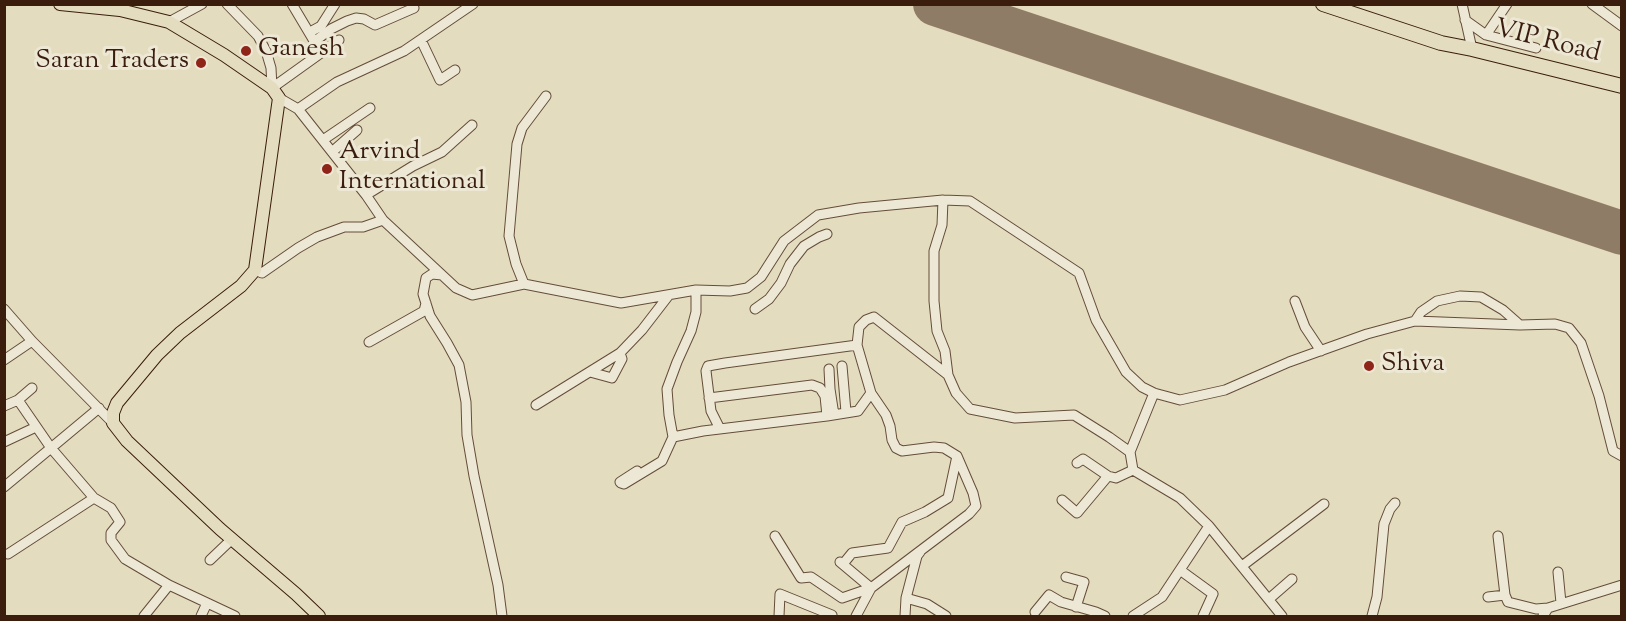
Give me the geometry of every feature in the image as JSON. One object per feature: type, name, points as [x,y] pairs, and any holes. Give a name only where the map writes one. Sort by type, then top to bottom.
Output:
[{"type":"highway","name":"VIP Road","points":[[1323,4],[1441,43],[1622,86]]},
{"type":"main road","points":[[60,4],[120,10],[169,22],[224,55],[275,93],[255,270],[241,286],[180,333],[157,355],[117,403],[113,413],[113,423],[128,441],[232,539],[319,616]]},
{"type":"street","points":[[169,22],[202,4]]},
{"type":"street","points":[[292,4],[321,52]]},
{"type":"street","points":[[312,36],[335,4]]},
{"type":"street","points":[[312,36],[356,18],[364,19],[375,25],[414,8],[411,4]]},
{"type":"street","points":[[298,109],[337,82],[404,51],[473,4]]},
{"type":"street","points":[[1462,4],[1472,49]]},
{"type":"street","points":[[1486,35],[1507,4]]},
{"type":"street","points":[[1592,4],[1622,26]]},
{"type":"street","points":[[230,6],[258,36],[266,51],[275,93],[298,109],[383,220],[456,288],[472,295],[524,284],[621,303],[696,290],[730,291],[747,288],[761,277],[784,241],[818,215],[859,208],[943,200],[970,201],[1078,273],[1096,320],[1126,372],[1142,387],[1154,393],[1180,400],[1225,390],[1289,362],[1367,334],[1415,321],[1555,324],[1569,328],[1581,343],[1596,385],[1613,451],[1622,456]]},
{"type":"street","points":[[1465,20],[1486,35],[1536,48]]},
{"type":"street","points":[[275,93],[321,52],[339,40]]},
{"type":"street","points":[[421,40],[440,80],[455,70]]},
{"type":"street","points":[[524,284],[509,236],[517,144],[522,128],[546,96]]},
{"type":"street","points":[[323,140],[370,108]]},
{"type":"street","points":[[366,195],[413,166],[442,152],[472,125]]},
{"type":"street","points":[[332,152],[357,130]]},
{"type":"street","points":[[943,200],[942,225],[934,251],[934,301],[937,331],[945,351],[948,375],[956,393],[970,409],[1015,418],[1074,415],[1130,452]]},
{"type":"street","points":[[255,270],[262,273],[317,237],[344,227],[363,227],[383,220]]},
{"type":"street","points":[[755,309],[769,299],[804,246],[823,235],[810,221]]},
{"type":"street","points":[[442,275],[432,273],[426,278],[423,294],[430,316],[459,365],[466,402],[467,435],[472,466],[498,585],[502,616]]},
{"type":"street","points":[[637,471],[620,482],[624,484],[662,461],[673,437],[667,389],[676,362],[691,331],[696,312],[696,290]]},
{"type":"street","points":[[536,405],[620,353],[642,330],[669,295]]},
{"type":"street","points":[[1415,321],[1420,312],[1437,301],[1460,296],[1481,297],[1503,310],[1520,325]]},
{"type":"street","points":[[369,342],[424,311],[426,301]]},
{"type":"street","points":[[1295,301],[1305,327],[1321,351]]},
{"type":"street","points":[[4,309],[32,341],[113,423]]},
{"type":"street","points":[[775,536],[801,578],[811,577],[842,598],[871,588],[969,514],[976,506],[973,493],[957,456],[944,448],[902,451],[896,448],[886,415],[871,393],[857,345],[859,327],[866,320],[874,317],[948,375]]},
{"type":"street","points":[[4,360],[32,341]]},
{"type":"street","points":[[720,429],[711,411],[706,371],[708,366],[857,345]]},
{"type":"street","points":[[590,372],[612,378],[622,359],[620,353]]},
{"type":"street","points":[[842,366],[846,412]]},
{"type":"street","points":[[829,369],[831,415]]},
{"type":"street","points":[[709,398],[812,385],[820,388],[831,415]]},
{"type":"street","points":[[4,406],[18,400],[32,388]]},
{"type":"street","points":[[673,437],[858,411],[871,393]]},
{"type":"street","points":[[1154,393],[1130,452],[1133,470],[1180,498],[1209,526],[1282,616]]},
{"type":"street","points":[[18,400],[51,448],[93,498],[111,508],[120,522],[111,533],[111,540],[125,559],[169,585],[235,616]]},
{"type":"street","points":[[4,487],[99,408]]},
{"type":"street","points":[[4,442],[36,427]]},
{"type":"street","points":[[871,588],[842,563],[852,553],[888,548],[902,522],[948,498],[957,456]]},
{"type":"street","points":[[1077,463],[1083,459],[1108,476],[1116,478],[1133,470]]},
{"type":"street","points":[[1062,500],[1077,513],[1108,476]]},
{"type":"street","points":[[8,554],[93,498]]},
{"type":"street","points":[[1372,616],[1377,597],[1384,524],[1395,503]]},
{"type":"street","points":[[1242,566],[1324,504]]},
{"type":"street","points":[[1133,616],[1162,597],[1209,526]]},
{"type":"street","points":[[1498,536],[1504,595],[1508,602],[1545,612],[1561,603],[1622,585]]},
{"type":"street","points":[[210,560],[232,539]]},
{"type":"street","points":[[905,616],[906,598],[917,556],[924,548]]},
{"type":"street","points":[[1180,570],[1214,594],[1203,616]]},
{"type":"street","points":[[1558,572],[1561,603]]},
{"type":"street","points":[[1066,577],[1084,582],[1076,607]]},
{"type":"street","points":[[1269,598],[1292,579]]},
{"type":"street","points":[[144,616],[169,585]]},
{"type":"street","points":[[856,616],[871,588]]},
{"type":"street","points":[[779,616],[780,594],[832,615]]},
{"type":"street","points":[[1035,612],[1049,595],[1061,602],[1105,616]]},
{"type":"street","points":[[1488,597],[1504,595]]},
{"type":"street","points":[[906,598],[927,604],[946,616]]},
{"type":"street","points":[[201,616],[207,603]]},
{"type":"runway","points":[[935,4],[1622,233]]},
{"type":"place","name":"Ganesh","points":[[246,51]]},
{"type":"place","name":"Saran Traders","points":[[201,63]]},
{"type":"place","name":"Arvind International","points":[[327,169]]},
{"type":"place","name":"Shiva","points":[[1369,366]]}]
